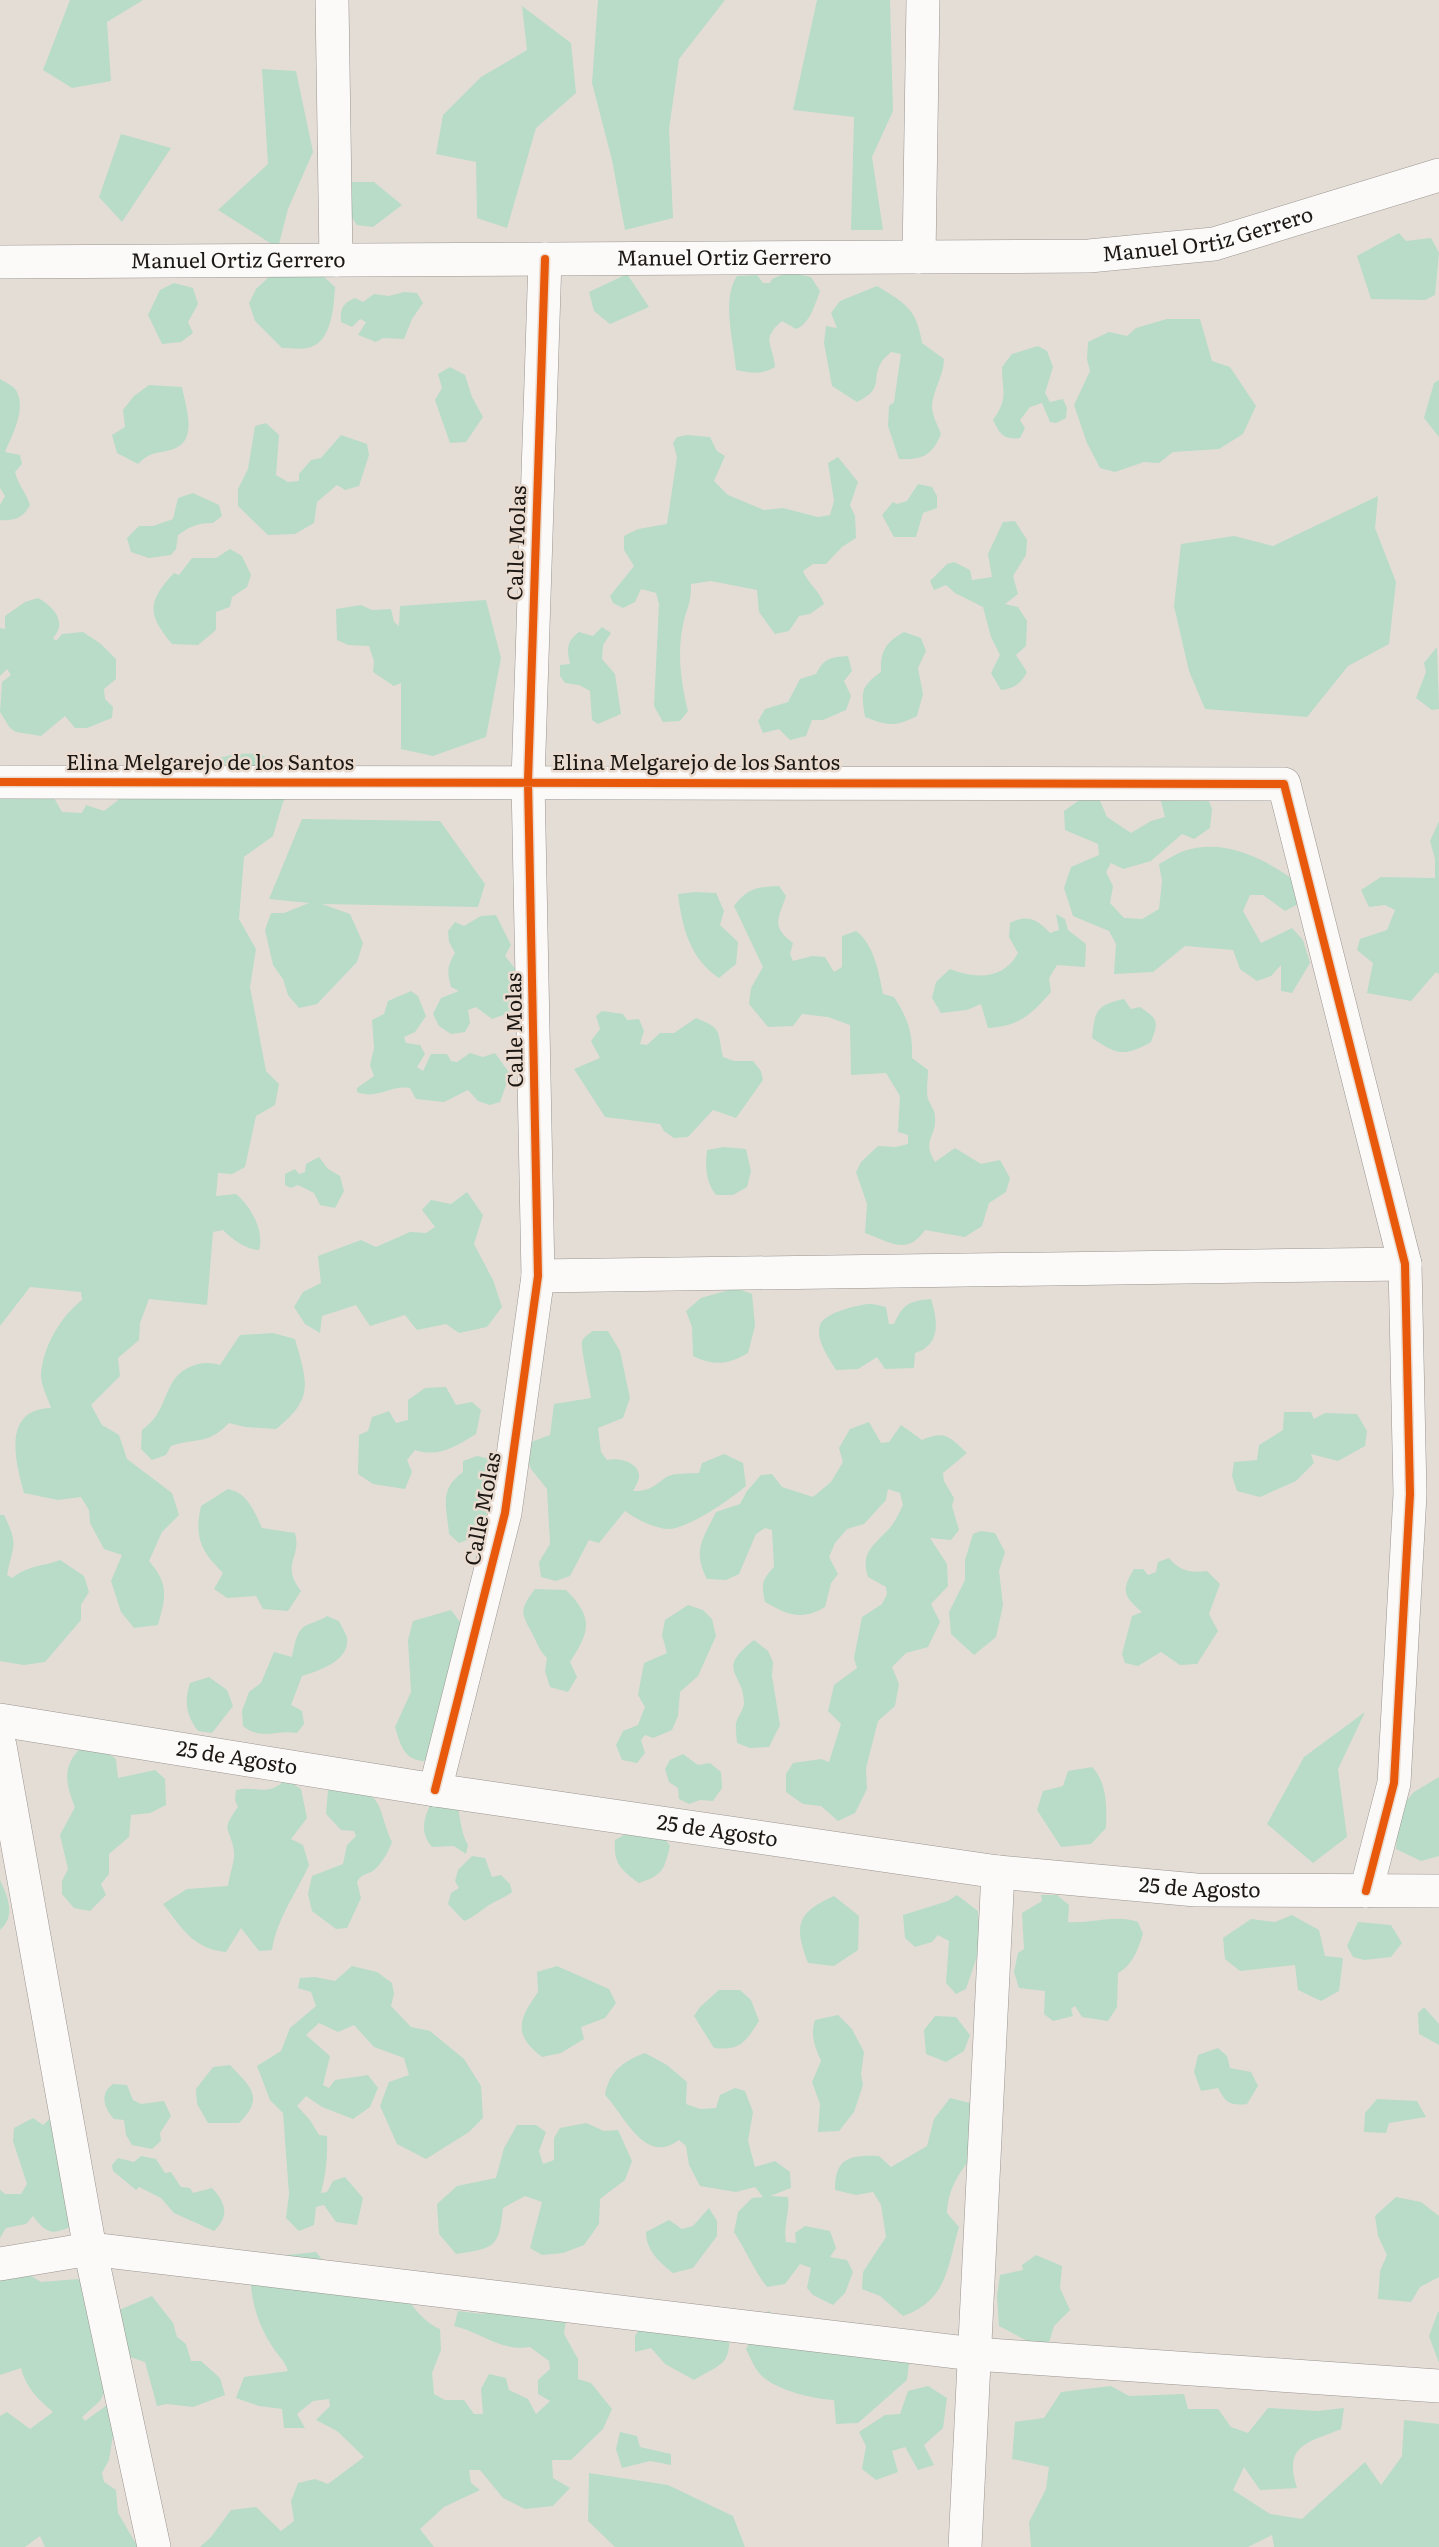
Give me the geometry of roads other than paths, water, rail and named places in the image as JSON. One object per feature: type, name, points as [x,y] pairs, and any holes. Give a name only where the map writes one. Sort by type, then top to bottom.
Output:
[{"type":"street","points":[[332,0],[336,260]]},
{"type":"street","points":[[919,257],[922,0]]},
{"type":"street","name":"Manuel Ortiz Gerrero","points":[[0,262],[1089,256],[1214,244],[1439,175]]},
{"type":"street","name":"Calle Molas","points":[[435,1790],[505,1513],[538,1276],[528,781],[545,259]]},
{"type":"street","name":"Elina Melgarejo de los Santos","points":[[0,782],[528,781],[1284,784],[1406,1264]]},
{"type":"street","points":[[538,1276],[1406,1264],[1410,1494],[1394,1783],[1366,1891]]},
{"type":"street","name":"25 de Agosto","points":[[0,1720],[435,1790],[998,1872],[1196,1890],[1439,1892]]},
{"type":"street","points":[[0,1746],[90,2249],[154,2547]]},
{"type":"street","points":[[965,2547],[998,1872]]},
{"type":"street","points":[[0,2264],[90,2249],[974,2354],[1439,2386]]}]
